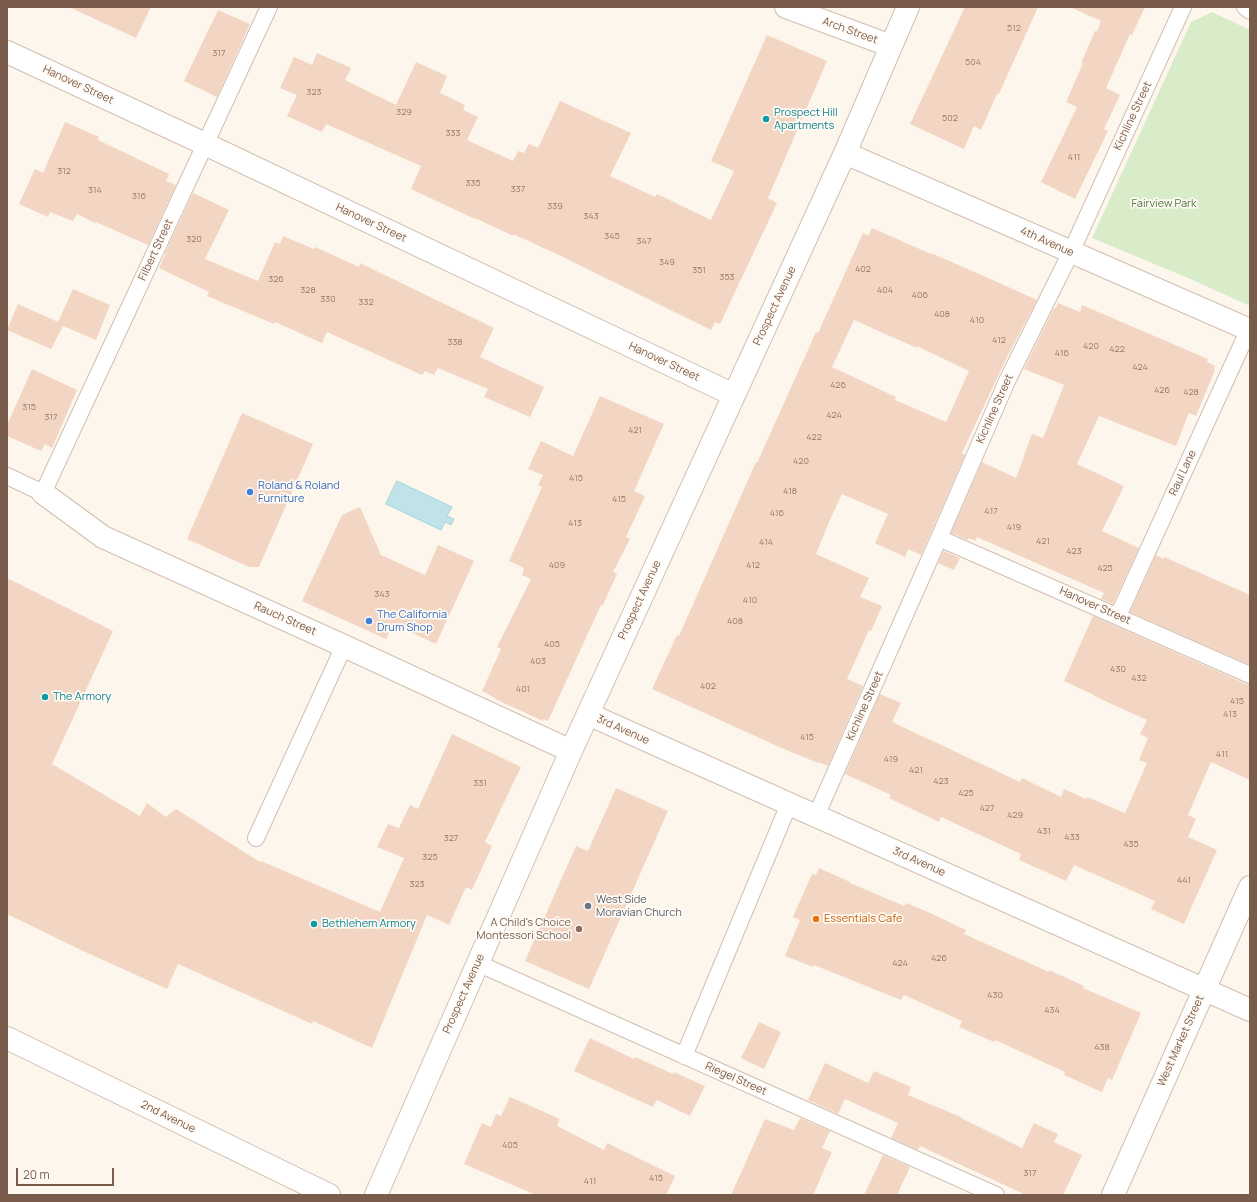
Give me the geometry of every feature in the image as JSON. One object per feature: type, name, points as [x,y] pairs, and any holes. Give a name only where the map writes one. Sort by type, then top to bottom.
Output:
[{"type":"street","name":"Arch Street","points":[[786,7],[891,46]]},
{"type":"street","name":"Prospect Avenue","points":[[376,1195],[571,751],[845,153],[908,7]]},
{"type":"street","name":"Hanover Street","points":[[7,52],[205,144],[734,395]]},
{"type":"street","name":"4th Avenue","points":[[845,153],[1250,329]]},
{"type":"street","name":"Rauch Street","points":[[43,493],[103,537],[571,751]]},
{"type":"street","name":"3rd Avenue","points":[[588,714],[1250,1010]]},
{"type":"street","name":"West Market Street","points":[[1113,1195],[1250,887]]},
{"type":"street","name":"2nd Avenue","points":[[7,1038],[329,1195]]},
{"type":"lane","name":"Filbert Street","points":[[43,493],[269,7]]},
{"type":"lane","name":"Kichline Street","points":[[816,816],[939,538],[1006,380],[1071,252],[1183,7]]},
{"type":"lane","points":[[1245,7],[1250,11]]},
{"type":"lane","name":"Raul Lane","points":[[1118,616],[1250,329]]},
{"type":"lane","name":"Rauch Street","points":[[7,476],[43,493]]},
{"type":"lane","name":"Hanover Street","points":[[939,538],[1250,675]]},
{"type":"lane","points":[[256,838],[344,646]]},
{"type":"lane","points":[[684,1056],[789,804]]},
{"type":"lane","name":"Riegel Street","points":[[478,963],[996,1195]]},
{"type":"green space","name":"Fairview Park","points":[[1212,12],[1250,30],[1250,306],[1188,278],[1092,238],[1191,22]]},
{"type":"water","points":[[397,481],[452,507],[447,516],[454,519],[451,525],[445,522],[441,530],[386,504]]},
{"type":"building","points":[[69,7],[151,7],[136,38]]},
{"type":"building","points":[[965,7],[1038,7],[981,130],[974,126],[964,149],[910,124]]},
{"type":"building","points":[[1070,7],[1145,7],[1132,35],[1130,34],[1106,88],[1120,95],[1104,129],[1108,131],[1075,199],[1041,182],[1077,107],[1066,102],[1083,63],[1081,63],[1101,21]]},
{"type":"building","points":[[218,10],[250,24],[217,97],[184,81]]},
{"type":"building","points":[[767,35],[827,61],[768,198],[777,203],[720,324],[715,322],[711,330],[561,256],[513,234],[513,236],[411,189],[421,166],[326,124],[322,132],[287,116],[297,95],[280,88],[294,57],[312,65],[317,53],[351,68],[345,80],[396,105],[416,62],[447,76],[440,93],[465,105],[463,110],[478,117],[467,140],[513,161],[518,151],[524,153],[529,144],[538,148],[560,101],[631,133],[610,176],[655,197],[657,194],[711,220],[734,171],[711,161]]},
{"type":"building","points":[[65,122],[99,137],[98,140],[169,174],[166,181],[176,185],[148,245],[77,214],[73,221],[50,212],[48,217],[19,204],[35,169],[43,173]]},
{"type":"building","points":[[193,193],[229,210],[205,259],[258,281],[275,242],[280,244],[283,236],[314,249],[315,247],[359,267],[360,263],[494,328],[480,357],[544,387],[530,417],[484,397],[488,389],[438,368],[434,375],[425,371],[422,375],[327,332],[322,343],[275,322],[274,324],[207,296],[209,292],[159,268]]},
{"type":"building","points":[[872,228],[1037,300],[1005,361],[962,453],[965,455],[921,555],[908,549],[905,557],[875,543],[888,514],[842,494],[829,522],[816,554],[869,578],[860,597],[882,606],[871,631],[869,630],[847,679],[863,686],[828,766],[777,746],[652,689],[677,635],[679,636],[756,462],[757,463],[816,332],[818,333],[863,233],[868,236]],"holes":[[[854,320],[917,348],[917,346],[969,371],[946,422],[895,400],[896,397],[832,367]]]},
{"type":"building","points":[[73,289],[110,305],[96,340],[63,326],[51,349],[7,330],[18,304],[58,322]]},
{"type":"building","points":[[1058,303],[1080,312],[1082,305],[1208,359],[1207,362],[1215,366],[1215,370],[1196,416],[1189,413],[1176,446],[1099,416],[1077,464],[1124,486],[1102,531],[1139,548],[1113,604],[1101,599],[1104,593],[977,537],[976,541],[969,538],[968,540],[951,533],[982,462],[1016,478],[1032,434],[1043,438],[1064,385],[1024,369],[1054,308],[1056,308]]},
{"type":"building","points":[[32,369],[77,390],[52,448],[45,444],[41,451],[7,436],[7,425]]},
{"type":"building","points":[[600,396],[664,424],[634,491],[645,496],[626,537],[630,539],[613,572],[617,574],[603,605],[601,605],[548,721],[543,719],[543,721],[495,699],[482,691],[501,649],[497,647],[531,579],[522,575],[524,568],[509,561],[542,487],[538,485],[543,475],[528,469],[541,441],[573,456]]},
{"type":"building","name":"Roland & Roland Furniture","points":[[242,413],[313,444],[259,567],[249,567],[187,539]]},
{"type":"building","points":[[360,507],[381,555],[425,575],[438,545],[474,561],[436,644],[393,624],[386,639],[302,601],[342,515]]},
{"type":"building","points":[[944,551],[960,558],[954,570],[938,563]]},
{"type":"building","points":[[1156,555],[1163,559],[1164,557],[1250,595],[1250,665],[1130,612]]},
{"type":"building","points":[[7,578],[113,631],[52,764],[140,816],[147,803],[166,817],[176,809],[260,862],[261,861],[380,912],[404,858],[377,847],[388,824],[399,828],[410,805],[418,809],[452,734],[521,767],[485,842],[492,846],[472,890],[466,887],[449,925],[427,915],[372,1048],[313,1021],[312,1024],[178,964],[167,989],[7,914]]},
{"type":"building","points":[[1093,616],[1246,684],[1250,684],[1250,780],[1211,762],[1188,815],[1196,819],[1188,837],[1217,850],[1184,924],[1151,909],[1155,901],[1074,865],[1066,881],[1019,860],[1021,854],[941,817],[939,822],[889,798],[891,795],[845,774],[880,694],[901,703],[892,722],[1020,782],[1022,778],[1061,797],[1064,789],[1086,799],[1087,797],[1125,813],[1147,763],[1139,760],[1148,738],[1140,734],[1147,720],[1064,681]]},
{"type":"building","name":"West Side Moravian Church","points":[[616,788],[668,811],[589,989],[525,961],[576,846],[588,851]]},
{"type":"building","points":[[819,868],[904,906],[906,903],[928,912],[966,930],[964,934],[1049,972],[1049,970],[1084,986],[1083,988],[1141,1013],[1112,1080],[1108,1078],[1102,1092],[1064,1075],[1065,1072],[995,1040],[994,1042],[959,1027],[962,1021],[904,995],[901,1000],[814,965],[813,967],[785,956],[800,920],[793,917],[812,874],[816,875]]},
{"type":"building","points":[[759,1022],[781,1032],[764,1069],[741,1058]]},
{"type":"building","points":[[590,1038],[634,1059],[635,1057],[705,1086],[690,1116],[657,1100],[653,1107],[574,1071]]},
{"type":"building","points":[[825,1063],[868,1083],[874,1071],[911,1087],[908,1095],[961,1117],[1022,1148],[1034,1123],[1058,1134],[1054,1142],[1082,1155],[1063,1195],[1026,1195],[920,1146],[918,1150],[891,1138],[898,1123],[845,1099],[838,1114],[808,1100]]},
{"type":"building","points":[[510,1097],[560,1119],[557,1126],[604,1150],[607,1143],[675,1176],[666,1195],[536,1195],[464,1164],[482,1123],[491,1127],[496,1114],[501,1116]]},
{"type":"building","points":[[800,1118],[830,1131],[822,1148],[832,1152],[813,1195],[731,1195],[765,1119],[794,1130]]},
{"type":"building","points":[[883,1155],[910,1167],[897,1195],[864,1195]]},
{"type":"place","name":"Prospect Hill Apartments","points":[[766,119]]},
{"type":"place","name":"Roland & Roland Furniture","points":[[250,492]]},
{"type":"place","name":"The California Drum Shop","points":[[369,621]]},
{"type":"place","name":"The Armory","points":[[45,697]]},
{"type":"place","name":"West Side Moravian Church","points":[[588,906]]},
{"type":"place","name":"Essentials Cafe","points":[[816,919]]},
{"type":"place","name":"Bethlehem Armory","points":[[314,924]]},
{"type":"place","name":"A Child's Choice Montessori School","points":[[579,929]]}]
